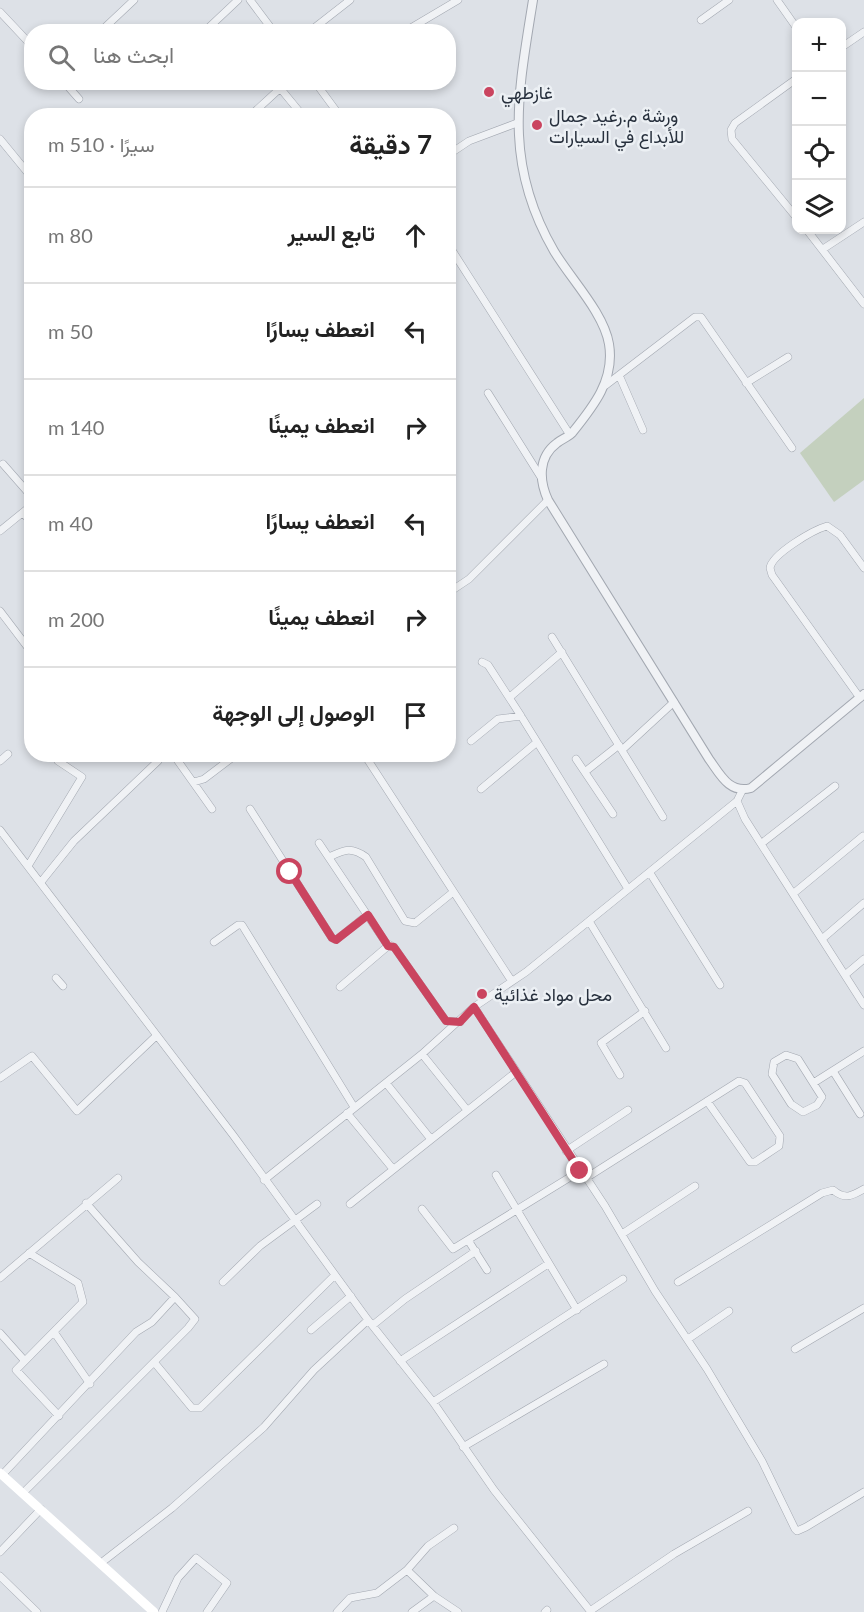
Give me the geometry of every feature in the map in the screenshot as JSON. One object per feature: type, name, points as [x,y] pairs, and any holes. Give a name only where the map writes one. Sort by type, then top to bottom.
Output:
[{"type":"main road","points":[[2,1477],[23,1493],[154,1612]]},
{"type":"street","points":[[108,24],[134,0]]},
{"type":"street","points":[[212,24],[238,0]]},
{"type":"street","points":[[319,24],[350,0]]},
{"type":"street","points":[[418,24],[458,0]]},
{"type":"street","points":[[533,0],[520,75],[517,123],[526,188],[534,214],[606,335],[609,366],[606,385]]},
{"type":"street","points":[[701,20],[729,0]]},
{"type":"street","points":[[777,0],[792,21]]},
{"type":"street","points":[[254,1],[269,24]]},
{"type":"street","points":[[0,12],[24,38]]},
{"type":"street","points":[[846,44],[864,32]]},
{"type":"street","points":[[792,82],[735,123],[730,130],[732,139],[792,212]]},
{"type":"street","points":[[71,90],[79,99]]},
{"type":"street","points":[[259,108],[278,90]]},
{"type":"street","points":[[282,90],[296,108]]},
{"type":"street","points":[[322,90],[334,108]]},
{"type":"street","points":[[456,150],[469,141],[517,123]]},
{"type":"street","points":[[0,139],[24,168]]},
{"type":"street","points":[[823,249],[864,222]]},
{"type":"street","points":[[810,234],[864,304]]},
{"type":"street","points":[[456,257],[570,435]]},
{"type":"street","points":[[742,790],[728,784],[674,702],[548,500],[543,490],[544,482],[540,472],[543,461],[556,444],[570,435],[606,385],[698,316],[703,318],[792,448]]},
{"type":"street","points":[[746,383],[788,357]]},
{"type":"street","points":[[620,375],[643,430]]},
{"type":"street","points":[[488,393],[544,482]]},
{"type":"street","points":[[3,464],[24,488]]},
{"type":"street","points":[[456,588],[469,579],[548,500]]},
{"type":"street","points":[[0,531],[23,513]]},
{"type":"street","points":[[264,1180],[422,1054],[474,1007],[526,972],[650,873],[736,801],[742,790],[759,782],[862,696],[772,575],[770,568],[774,559],[814,530],[827,526],[840,535],[864,568]]},
{"type":"street","points":[[0,611],[24,642]]},
{"type":"street","points":[[552,637],[663,817]]},
{"type":"street","points":[[510,697],[562,652]]},
{"type":"street","points":[[482,662],[488,665],[510,697],[536,743],[628,890]]},
{"type":"street","points":[[586,771],[620,747],[674,702]]},
{"type":"street","points":[[471,741],[498,720],[521,716]]},
{"type":"street","points":[[481,789],[536,743]]},
{"type":"street","points":[[0,761],[8,754]]},
{"type":"street","points":[[576,759],[613,814]]},
{"type":"street","points":[[28,866],[82,777],[61,762]]},
{"type":"street","points":[[41,882],[74,841],[157,762]]},
{"type":"street","points":[[179,762],[212,809]]},
{"type":"street","points":[[194,782],[204,779],[226,762]]},
{"type":"street","points":[[369,762],[452,893],[511,980]]},
{"type":"street","points":[[762,843],[835,786]]},
{"type":"street","points":[[736,801],[864,1005]]},
{"type":"street","points":[[250,809],[332,938],[336,940],[368,915]]},
{"type":"street","points":[[0,830],[155,1036],[233,1135],[294,1221],[433,1402],[463,1447],[591,1612],[674,1554],[748,1510]]},
{"type":"street","points":[[794,893],[863,836]]},
{"type":"street","points":[[319,843],[388,946],[394,947],[446,1021],[460,1022]]},
{"type":"street","points":[[329,857],[347,849],[356,850],[366,857],[405,921],[414,923],[452,893]]},
{"type":"street","points":[[650,873],[720,985]]},
{"type":"street","points":[[822,939],[864,903]]},
{"type":"street","points":[[589,921],[666,1048]]},
{"type":"street","points":[[214,942],[238,925],[242,925],[354,1107]]},
{"type":"street","points":[[340,987],[388,946]]},
{"type":"street","points":[[845,975],[864,959]]},
{"type":"street","points":[[57,978],[63,986]]},
{"type":"street","points":[[474,1007],[622,1234],[655,1292],[688,1339],[762,1461],[795,1529],[798,1531],[806,1527],[864,1492]]},
{"type":"street","points":[[620,1075],[601,1043],[645,1011]]},
{"type":"street","points":[[0,1078],[32,1056],[77,1111],[155,1036]]},
{"type":"street","points":[[815,1082],[864,1051]]},
{"type":"street","points":[[422,1054],[467,1110]]},
{"type":"street","points":[[786,1055],[792,1056],[798,1059],[815,1082],[822,1097],[821,1101],[803,1112],[797,1110],[772,1074],[771,1067],[774,1062],[786,1055]]},
{"type":"street","points":[[833,1071],[860,1114]]},
{"type":"street","points":[[350,1204],[430,1138],[516,1072]]},
{"type":"street","points":[[586,1178],[736,1082],[745,1083],[780,1136],[779,1146],[754,1162],[750,1162],[707,1101]]},
{"type":"street","points":[[386,1083],[430,1138]]},
{"type":"street","points":[[566,1151],[628,1110]]},
{"type":"street","points":[[347,1113],[393,1169]]},
{"type":"street","points":[[422,1209],[453,1249],[580,1171]]},
{"type":"street","points":[[496,1175],[577,1310]]},
{"type":"street","points":[[0,1278],[118,1178]]},
{"type":"street","points":[[622,1234],[695,1186]]},
{"type":"street","points":[[678,1282],[822,1193],[833,1190],[842,1196],[850,1196],[864,1189]]},
{"type":"street","points":[[23,1493],[195,1319],[138,1262],[86,1203]]},
{"type":"street","points":[[223,1282],[260,1246],[317,1204]]},
{"type":"street","points":[[468,1240],[487,1270]]},
{"type":"street","points":[[101,1563],[172,1508],[264,1427],[314,1370],[370,1322],[476,1251]]},
{"type":"street","points":[[29,1253],[78,1283],[83,1302],[24,1360],[16,1372],[60,1416]]},
{"type":"street","points":[[400,1361],[548,1264]]},
{"type":"street","points":[[154,1362],[192,1408],[200,1408],[335,1275]]},
{"type":"street","points":[[433,1402],[623,1279]]},
{"type":"street","points":[[311,1330],[351,1296]]},
{"type":"street","points":[[2,1477],[90,1384],[135,1332],[148,1326],[175,1297]]},
{"type":"street","points":[[795,1349],[864,1308]]},
{"type":"street","points":[[688,1339],[729,1311]]},
{"type":"street","points":[[54,1332],[90,1384]]},
{"type":"street","points":[[0,1333],[24,1360]]},
{"type":"street","points":[[463,1447],[604,1364]]},
{"type":"street","points":[[0,1552],[41,1509]]},
{"type":"street","points":[[337,1612],[350,1599],[377,1593],[407,1570],[428,1546],[454,1528]]},
{"type":"street","points":[[162,1612],[178,1578],[196,1558],[228,1583],[207,1612]]},
{"type":"street","points":[[407,1570],[434,1596],[458,1612]]},
{"type":"street","points":[[0,1576],[37,1612]]},
{"type":"street","points":[[412,1612],[434,1596]]},
{"type":"green space","points":[[864,398],[864,480],[834,502],[800,453]]},
{"type":"place","name":"غازطهي","points":[[489,92]]},
{"type":"place","name":"ورشة م.رغيد جمال للأبداع في السيارات","points":[[537,125]]},
{"type":"place","name":"محل مواد غذائية","points":[[482,994]]},
{"type":"route","points":[[290,872],[334,940],[368,915],[388,946],[394,947],[446,1021],[460,1022],[474,1007],[580,1171]]}]
